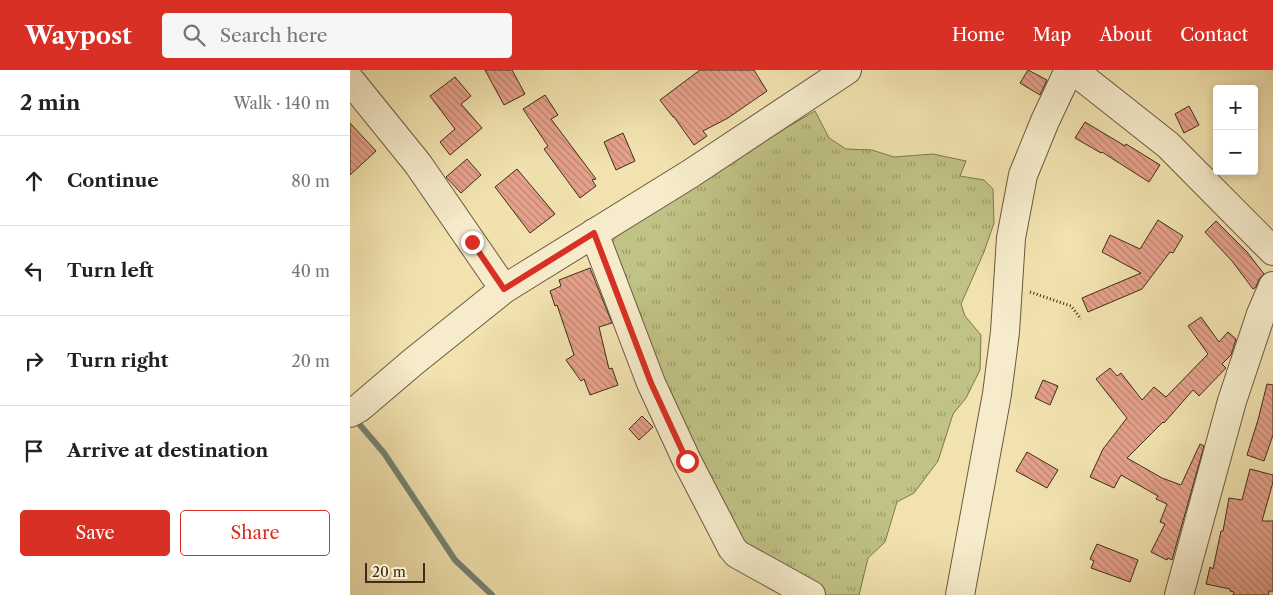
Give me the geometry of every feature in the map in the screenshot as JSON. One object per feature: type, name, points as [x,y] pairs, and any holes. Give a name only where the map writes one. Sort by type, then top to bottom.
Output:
[{"type":"street","points":[[355,410],[504,289],[690,174],[847,70]]},
{"type":"street","points":[[960,595],[997,394],[1005,332],[1011,238],[1023,174],[1069,70]]},
{"type":"street","points":[[1073,70],[1168,145],[1273,251]]},
{"type":"street","points":[[350,80],[418,164],[504,289]]},
{"type":"street","points":[[594,233],[651,383],[687,461],[732,548],[737,554],[811,595]]},
{"type":"street","points":[[1179,595],[1232,401],[1261,314],[1273,286]]},
{"type":"path","points":[[1008,284],[1071,306],[1081,318]]},
{"type":"green space","points":[[815,111],[829,138],[846,149],[872,150],[894,157],[933,154],[966,161],[960,176],[984,180],[993,189],[994,223],[984,252],[961,304],[965,316],[981,335],[980,370],[966,398],[953,414],[938,461],[914,493],[897,502],[885,542],[868,558],[859,595],[819,595],[742,552],[710,495],[607,237],[731,160]]},
{"type":"building","points":[[485,70],[512,70],[525,94],[504,105]]},
{"type":"building","points":[[700,70],[754,70],[767,91],[728,118],[703,131],[707,136],[694,145],[660,100]]},
{"type":"building","points":[[1028,70],[1047,80],[1040,95],[1020,83]]},
{"type":"building","points":[[455,77],[471,96],[461,104],[482,128],[450,155],[440,142],[455,129],[430,96]]},
{"type":"building","points":[[545,95],[558,115],[551,119],[596,179],[592,180],[596,186],[580,198],[544,149],[548,146],[523,109]]},
{"type":"building","points":[[1189,106],[1199,125],[1184,133],[1175,114]]},
{"type":"building","points":[[1085,122],[1160,165],[1149,182],[1102,152],[1075,138]]},
{"type":"building","points":[[350,123],[376,151],[350,175]]},
{"type":"building","points":[[623,133],[635,161],[616,170],[604,142]]},
{"type":"building","points":[[467,159],[481,175],[461,193],[446,177]]},
{"type":"building","points":[[517,169],[555,214],[530,233],[495,187]]},
{"type":"building","points":[[1158,220],[1183,236],[1173,253],[1170,252],[1142,289],[1088,312],[1082,298],[1141,273],[1102,252],[1110,235],[1140,249]]},
{"type":"building","points":[[1216,221],[1247,252],[1264,274],[1253,289],[1232,261],[1205,232]]},
{"type":"building","points":[[590,268],[612,323],[599,327],[609,369],[612,368],[618,385],[590,395],[584,379],[581,381],[566,360],[574,355],[557,305],[555,306],[550,291],[561,286],[559,280]]},
{"type":"building","points":[[1201,317],[1219,342],[1228,332],[1236,339],[1231,355],[1222,364],[1226,368],[1199,396],[1193,390],[1164,423],[1127,458],[1162,478],[1181,485],[1200,444],[1204,446],[1172,560],[1168,558],[1167,560],[1151,552],[1165,524],[1160,522],[1167,504],[1156,499],[1158,496],[1121,475],[1114,488],[1090,477],[1103,449],[1127,418],[1096,379],[1110,368],[1117,376],[1121,373],[1142,400],[1154,387],[1166,397],[1208,354],[1188,326]]},
{"type":"building","points":[[1043,380],[1058,386],[1050,405],[1035,398]]},
{"type":"building","points":[[1267,384],[1273,385],[1273,435],[1264,461],[1247,455]]},
{"type":"building","points":[[642,416],[653,427],[639,440],[629,429]]},
{"type":"building","points":[[1027,452],[1058,470],[1047,488],[1016,471]]},
{"type":"building","points":[[1250,469],[1273,475],[1273,482],[1262,521],[1273,521],[1273,591],[1269,591],[1268,595],[1233,595],[1234,592],[1230,591],[1230,589],[1206,584],[1210,567],[1213,569],[1229,498],[1242,500]]},
{"type":"building","points":[[1097,544],[1138,560],[1130,582],[1091,568],[1094,561],[1090,559]]},
{"type":"waterway","points":[[354,418],[384,453],[455,560],[492,595]]},
{"type":"route","points":[[472,242],[504,289],[594,233],[651,383],[687,461]]}]
